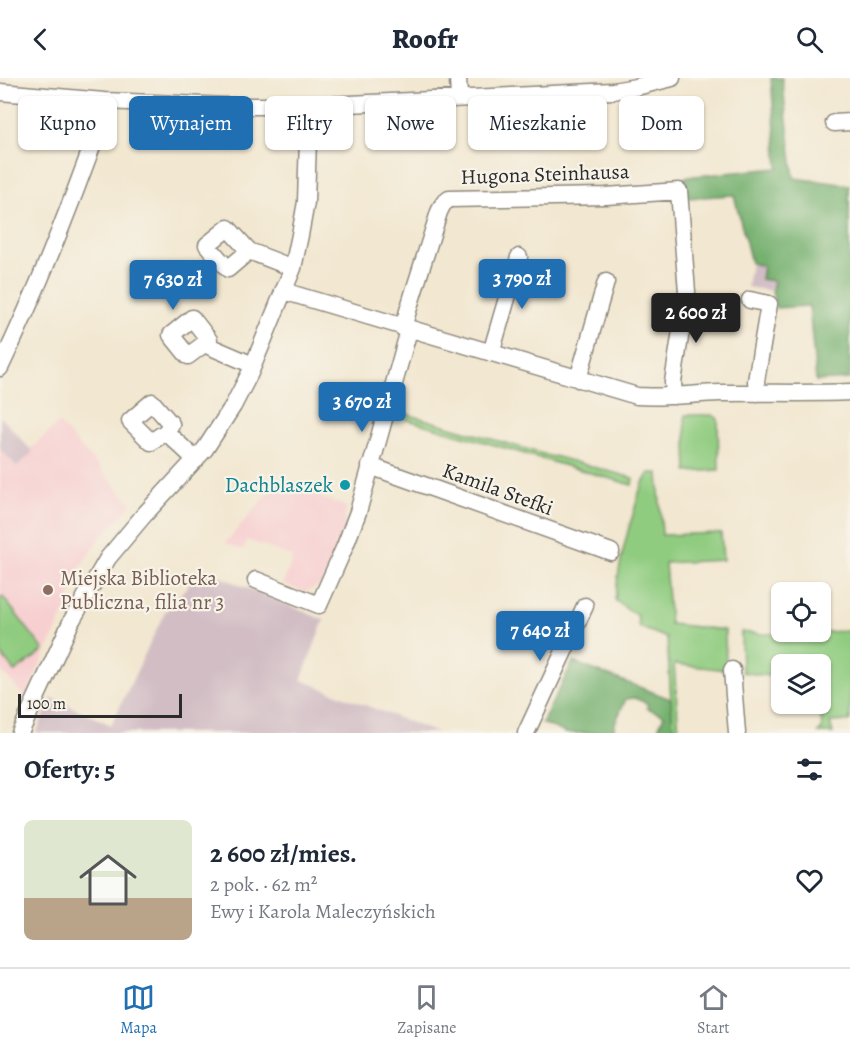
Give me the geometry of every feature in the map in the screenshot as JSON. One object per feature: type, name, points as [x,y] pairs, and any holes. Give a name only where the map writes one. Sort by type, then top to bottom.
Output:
[{"type":"street","points":[[458,78],[459,98]]},
{"type":"street","points":[[353,104],[613,91],[635,83],[672,78]]},
{"type":"street","points":[[0,92],[46,96]]},
{"type":"street","points":[[117,102],[265,106]]},
{"type":"street","points":[[0,368],[41,277],[91,150]]},
{"type":"street","points":[[20,733],[72,620],[108,558],[144,515],[196,460],[233,406],[253,365],[292,268],[306,202],[308,150]]},
{"type":"street","name":"Hugona Steinhausa","points":[[406,329],[416,281],[439,212],[442,204],[451,199],[606,196],[679,191],[687,292],[673,382],[674,396]]},
{"type":"street","points":[[249,251],[292,268]]},
{"type":"street","points":[[491,353],[519,257]]},
{"type":"street","points":[[578,379],[606,282]]},
{"type":"street","points":[[283,291],[637,396],[850,392]]},
{"type":"street","points":[[750,300],[769,304],[756,381],[757,393]]},
{"type":"street","points":[[256,579],[319,605],[355,518],[406,329]]},
{"type":"street","points":[[204,344],[253,365]]},
{"type":"street","points":[[166,432],[196,460]]},
{"type":"street","name":"Kamila Stefki","points":[[370,466],[611,552]]},
{"type":"street","points":[[526,733],[585,606]]},
{"type":"street","points":[[732,670],[736,733]]},
{"type":"shaded area","points":[[751,263],[763,266],[774,281],[772,291],[747,287]]},
{"type":"shaded area","points":[[0,416],[33,452],[17,467],[0,449]]},
{"type":"shaded area","points":[[59,423],[132,504],[100,538],[81,566],[67,607],[25,697],[0,669],[0,449],[17,467],[33,452],[30,449]]},
{"type":"shaded area","points":[[279,481],[347,507],[344,517],[346,525],[322,584],[305,592],[283,584],[293,557],[247,540],[243,550],[225,543]]},
{"type":"shaded area","points":[[202,569],[324,620],[301,680],[437,733],[36,733],[52,698],[111,725],[165,612]]},
{"type":"green space","points":[[771,78],[782,78],[794,178],[849,185],[850,379],[816,381],[809,306],[776,308],[772,291],[774,281],[761,279],[763,266],[751,263],[734,195],[687,198],[685,177],[778,168]]},
{"type":"green space","points":[[393,410],[633,478],[632,485],[394,416]]},
{"type":"green space","points":[[685,415],[713,415],[718,419],[719,470],[687,472]]},
{"type":"green space","points":[[649,473],[658,473],[662,535],[721,533],[723,560],[665,563],[670,624],[725,630],[726,670],[674,664],[679,733],[673,733],[667,638],[639,627],[637,615],[615,600],[628,531],[640,490]]},
{"type":"green space","points":[[3,597],[44,650],[15,672],[0,653],[0,599]]},
{"type":"green space","points":[[850,631],[850,721],[830,722],[833,733],[818,733],[822,729],[821,714],[831,714],[831,654],[771,654],[771,676],[742,672],[741,632],[771,634],[771,642],[831,642],[831,632]]},
{"type":"green space","points":[[573,662],[671,699],[673,733],[656,733],[664,715],[647,708],[648,704],[635,698],[626,699],[613,733],[566,733],[542,723]]},
{"type":"place","name":"Dachblaszek","points":[[345,485]]},
{"type":"place","name":"Miejska Biblioteka Publiczna, filia nr 3","points":[[48,590]]}]
